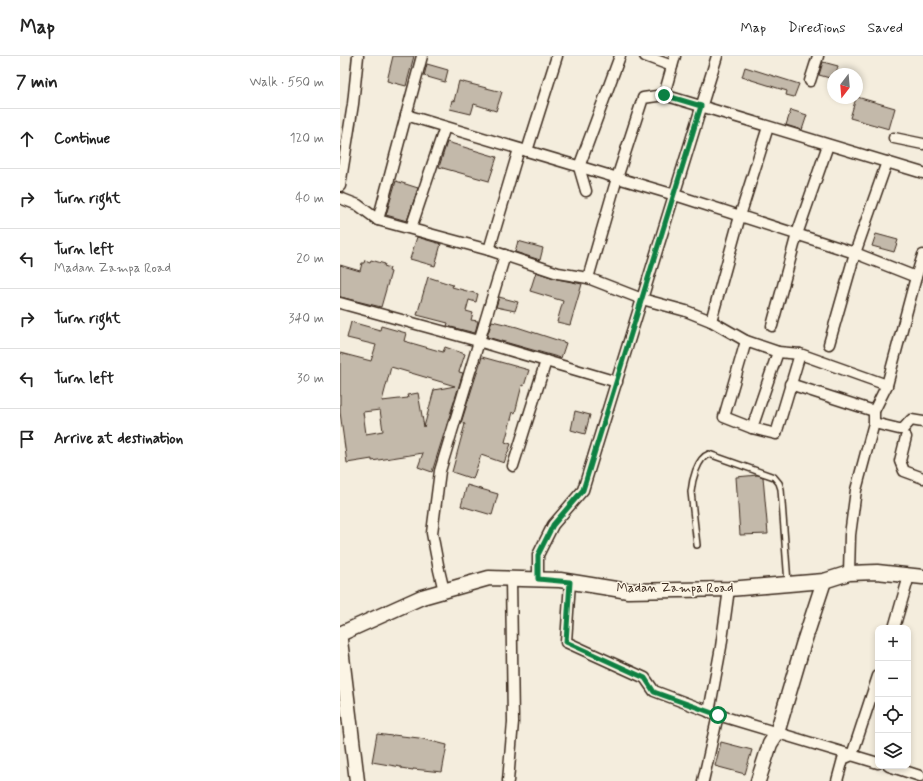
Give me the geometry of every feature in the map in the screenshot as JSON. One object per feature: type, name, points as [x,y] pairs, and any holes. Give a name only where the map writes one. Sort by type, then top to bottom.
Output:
[{"type":"main road","name":"Madan Zampa Road","points":[[340,634],[422,597],[488,578],[538,579],[570,582],[628,591],[729,589],[824,581],[849,573],[878,572],[916,576]]},
{"type":"main road","points":[[758,781],[770,744],[777,734],[803,645],[824,581]]},
{"type":"main road","points":[[340,640],[357,781]]},
{"type":"street","points":[[340,186],[353,104],[358,56]]},
{"type":"street","points":[[378,220],[422,56]]},
{"type":"street","points":[[489,250],[557,56]]},
{"type":"street","points":[[586,191],[580,167],[620,56]]},
{"type":"street","points":[[644,56],[674,61],[664,95]]},
{"type":"street","points":[[538,579],[538,555],[553,525],[583,490],[717,56]]},
{"type":"street","points":[[810,81],[818,56]]},
{"type":"street","points":[[588,278],[617,178],[643,98],[664,95],[923,173]]},
{"type":"street","points":[[406,115],[675,195],[855,253],[916,277]]},
{"type":"street","points":[[411,228],[445,127]]},
{"type":"street","points":[[711,321],[740,216],[768,127]]},
{"type":"street","points":[[894,138],[923,144]]},
{"type":"street","points":[[772,326],[797,234],[828,145]]},
{"type":"street","points":[[829,344],[855,253],[886,162]]},
{"type":"street","points":[[340,198],[358,205],[378,220],[489,250],[558,273],[588,278],[642,299],[686,311],[711,321],[746,341],[778,352],[800,354],[887,385]]},
{"type":"street","points":[[849,573],[850,535],[856,490],[874,423],[874,410],[887,385],[923,255]]},
{"type":"street","points":[[444,591],[438,570],[432,534],[440,471],[478,341],[505,256]]},
{"type":"street","points":[[340,303],[478,341],[617,382]]},
{"type":"street","points":[[746,341],[724,417],[752,428],[776,434],[800,354]]},
{"type":"street","points":[[752,428],[778,352]]},
{"type":"street","points":[[513,466],[546,362]]},
{"type":"street","points":[[790,384],[874,410]]},
{"type":"street","points":[[874,423],[899,429],[911,420],[922,419]]},
{"type":"street","points":[[906,436],[900,461],[904,471],[923,478]]},
{"type":"street","points":[[895,625],[916,576]]},
{"type":"street","points":[[508,781],[513,722],[511,578]]},
{"type":"street","points":[[570,582],[566,642],[645,678],[654,692],[713,714],[875,762]]},
{"type":"street","points":[[704,781],[729,589]]},
{"type":"street","points":[[837,781],[843,759],[852,754],[875,685]]},
{"type":"street","points":[[901,769],[920,774]]},
{"type":"lane","points":[[697,545],[691,492],[692,483],[700,460],[704,456],[709,454],[774,477],[781,489],[788,584]]},
{"type":"building","points":[[393,56],[414,56],[406,86],[387,81]]},
{"type":"building","points":[[823,62],[838,66],[838,68],[827,68],[827,77],[819,75]]},
{"type":"building","points":[[427,64],[448,70],[445,82],[424,76]]},
{"type":"building","points":[[745,67],[799,84],[794,97],[786,95],[787,91],[742,77]]},
{"type":"building","points":[[459,81],[502,92],[496,111],[474,104],[471,114],[450,109],[452,100],[454,101]]},
{"type":"building","points":[[863,99],[895,108],[889,129],[850,118],[854,104],[863,104]]},
{"type":"building","points":[[791,110],[807,115],[802,130],[786,125]]},
{"type":"building","points":[[447,142],[497,157],[489,181],[439,167]]},
{"type":"building","points":[[396,181],[418,188],[407,221],[386,215]]},
{"type":"building","points":[[876,234],[898,240],[894,252],[872,246]]},
{"type":"building","points":[[417,237],[441,244],[435,266],[410,259]]},
{"type":"building","points":[[518,241],[543,248],[540,260],[515,252]]},
{"type":"building","points":[[365,260],[385,264],[384,266],[390,268],[389,271],[391,272],[381,307],[340,297],[340,265],[360,271],[362,263],[364,263]]},
{"type":"building","points":[[536,272],[557,279],[582,284],[570,325],[557,322],[563,301],[530,291]]},
{"type":"building","points":[[428,277],[453,285],[452,287],[478,294],[476,302],[469,300],[466,311],[473,313],[471,320],[478,321],[475,333],[447,326],[448,323],[417,315]]},
{"type":"building","points":[[499,297],[518,302],[515,311],[496,307]]},
{"type":"building","points":[[492,321],[517,327],[566,343],[561,358],[487,337]]},
{"type":"building","points":[[351,322],[380,330],[381,326],[406,333],[404,341],[443,352],[445,347],[465,354],[459,372],[463,373],[432,472],[418,467],[423,453],[372,461],[372,459],[347,463],[340,412],[340,353],[371,361],[376,345],[347,338]],"holes":[[[391,367],[455,386],[434,390],[424,427],[418,393],[407,395],[408,398],[382,401]],[[380,410],[383,431],[366,434],[363,412]]]},
{"type":"building","points":[[482,357],[529,370],[524,386],[522,385],[515,413],[513,412],[505,442],[511,444],[504,463],[481,455],[473,479],[452,472],[465,424],[461,423]]},
{"type":"building","points":[[575,411],[590,415],[585,434],[571,430]]},
{"type":"building","points":[[758,475],[763,477],[768,534],[740,535],[736,477]]},
{"type":"building","points":[[467,485],[498,494],[492,515],[461,506]]},
{"type":"building","points":[[377,734],[419,738],[447,745],[442,772],[413,770],[372,762]]},
{"type":"building","points":[[721,742],[752,750],[745,774],[715,766]]},
{"type":"route","points":[[664,95],[701,106],[675,195],[583,490],[553,525],[538,555],[538,579],[570,582],[566,642],[645,678],[654,692],[718,715]]}]
